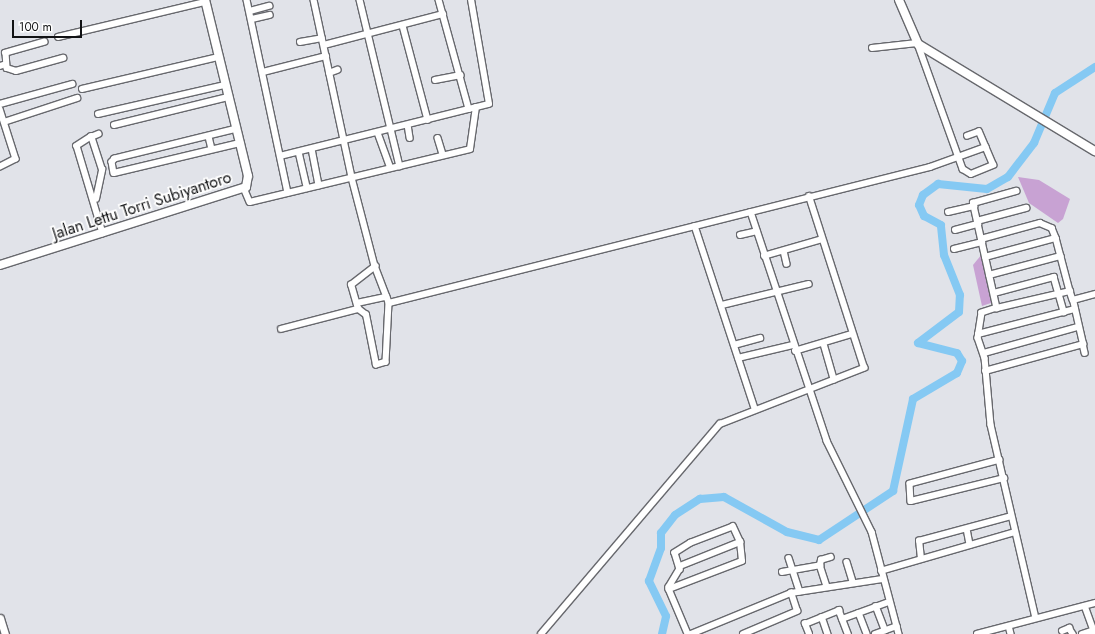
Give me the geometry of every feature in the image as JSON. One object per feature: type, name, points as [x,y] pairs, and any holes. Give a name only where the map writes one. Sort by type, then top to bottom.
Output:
[{"type":"main road","points":[[899,0],[918,43],[1095,151]]},
{"type":"main road","name":"Jalan Lettu Torri Subiyantoro","points":[[0,265],[244,188],[249,180],[205,1]]},
{"type":"street","points":[[247,0],[288,193]]},
{"type":"street","points":[[314,0],[352,178],[375,266],[389,303],[384,363],[374,363],[366,315],[358,309],[352,284],[375,266]]},
{"type":"street","points":[[360,0],[367,36],[400,166]]},
{"type":"street","points":[[439,0],[461,75],[469,109]]},
{"type":"street","points":[[280,156],[390,130],[490,102],[471,0]]},
{"type":"street","points":[[58,37],[205,1]]},
{"type":"street","points":[[250,11],[269,6]]},
{"type":"street","points":[[324,45],[367,36],[443,14]]},
{"type":"street","points":[[252,19],[270,15]]},
{"type":"street","points":[[404,26],[428,120]]},
{"type":"street","points":[[300,42],[322,38]]},
{"type":"street","points":[[45,42],[6,53],[3,65],[13,71],[63,58]]},
{"type":"street","points":[[872,48],[918,43],[959,158],[969,174],[991,166],[994,163],[977,131],[968,136]]},
{"type":"street","points":[[263,72],[326,56]]},
{"type":"street","points":[[82,89],[218,57]]},
{"type":"street","points":[[329,73],[337,70]]},
{"type":"street","points":[[435,80],[461,75]]},
{"type":"street","points":[[0,104],[72,84]]},
{"type":"street","points":[[98,114],[225,85]]},
{"type":"street","points":[[114,125],[228,97]]},
{"type":"street","points":[[4,122],[77,98]]},
{"type":"street","points":[[244,188],[250,202],[352,178],[443,154],[470,149],[476,107]]},
{"type":"street","points":[[0,109],[16,159],[0,167]]},
{"type":"street","points":[[408,125],[410,138]]},
{"type":"street","points":[[236,130],[112,160],[114,173],[240,143]]},
{"type":"street","points":[[378,133],[391,168]]},
{"type":"street","points":[[98,134],[77,146],[96,199],[104,233]]},
{"type":"street","points":[[91,137],[102,170],[96,199]]},
{"type":"street","points":[[209,137],[212,149]]},
{"type":"street","points":[[438,138],[443,154]]},
{"type":"street","points":[[389,303],[809,197],[959,158],[986,148]]},
{"type":"street","points":[[312,149],[319,185]]},
{"type":"street","points":[[299,152],[307,188]]},
{"type":"street","points":[[997,308],[973,203],[1016,191]]},
{"type":"street","points":[[541,634],[715,428],[755,409],[809,390],[864,368],[809,197]]},
{"type":"street","points":[[948,212],[974,206]]},
{"type":"street","points":[[956,230],[977,222],[1026,208]]},
{"type":"street","points":[[751,212],[795,352],[809,390],[840,472],[873,536],[882,578],[899,634]]},
{"type":"street","points":[[954,249],[1040,223],[1052,228],[1073,300],[1085,353]]},
{"type":"street","points":[[695,226],[755,409]]},
{"type":"street","points":[[740,235],[757,231]]},
{"type":"street","points":[[985,257],[1056,238]]},
{"type":"street","points":[[764,256],[822,240]]},
{"type":"street","points":[[784,251],[787,264]]},
{"type":"street","points":[[989,274],[1061,256]]},
{"type":"street","points":[[994,293],[1054,277],[1064,312]]},
{"type":"street","points":[[722,305],[809,284]]},
{"type":"street","points":[[1036,618],[987,404],[984,353],[978,334],[982,313],[997,308],[1070,291]]},
{"type":"street","points":[[1073,300],[1095,294]]},
{"type":"street","points":[[357,303],[386,296]]},
{"type":"street","points":[[281,329],[358,309]]},
{"type":"street","points":[[978,334],[1074,309]]},
{"type":"street","points":[[984,353],[1078,327]]},
{"type":"street","points":[[795,352],[852,334]]},
{"type":"street","points":[[734,345],[760,338]]},
{"type":"street","points":[[824,344],[834,380]]},
{"type":"street","points":[[986,371],[1083,344]]},
{"type":"street","points":[[738,358],[794,345]]},
{"type":"street","points":[[1000,460],[912,484],[908,487],[911,501],[1004,478]]},
{"type":"street","points":[[921,558],[918,541],[1008,517]]},
{"type":"street","points":[[730,527],[740,542],[742,561],[669,589],[680,566],[676,552],[730,527]]},
{"type":"street","points":[[967,529],[970,545]]},
{"type":"street","points":[[881,571],[921,558],[1012,533]]},
{"type":"street","points":[[680,566],[740,542]]},
{"type":"street","points":[[828,587],[820,565],[821,560],[831,557]]},
{"type":"street","points":[[788,558],[800,591]]},
{"type":"street","points":[[847,562],[853,582]]},
{"type":"street","points":[[782,572],[820,565]]},
{"type":"street","points":[[669,589],[693,634],[791,593],[882,578]]},
{"type":"street","points":[[743,634],[797,611],[791,593]]},
{"type":"street","points":[[842,619],[889,602]]},
{"type":"street","points":[[977,634],[987,633],[1036,618],[1095,603]]},
{"type":"street","points":[[876,606],[885,630]]},
{"type":"street","points":[[1082,634],[1094,632],[1085,606]]},
{"type":"street","points":[[809,634],[805,624],[839,610],[848,634]]},
{"type":"street","points":[[859,613],[867,634]]},
{"type":"street","points":[[822,617],[828,634]]},
{"type":"street","points":[[0,618],[5,634]]},
{"type":"street","points":[[875,634],[897,626]]},
{"type":"street","points":[[1009,626],[1011,634]]},
{"type":"street","points":[[1062,631],[1070,628],[1073,634]]},
{"type":"shaded area","points":[[1018,177],[1039,180],[1070,199],[1063,219],[1058,223],[1029,203]]},
{"type":"shaded area","points":[[982,254],[994,302],[982,306],[973,265]]},
{"type":"waterway","points":[[662,634],[666,616],[649,581],[661,548],[661,533],[675,515],[700,499],[724,497],[787,532],[819,540],[893,491],[913,399],[957,373],[962,361],[957,353],[918,343],[959,312],[960,295],[944,255],[941,225],[924,216],[919,205],[923,195],[938,184],[987,189],[1008,177],[1034,143],[1055,93],[1095,67]]}]
